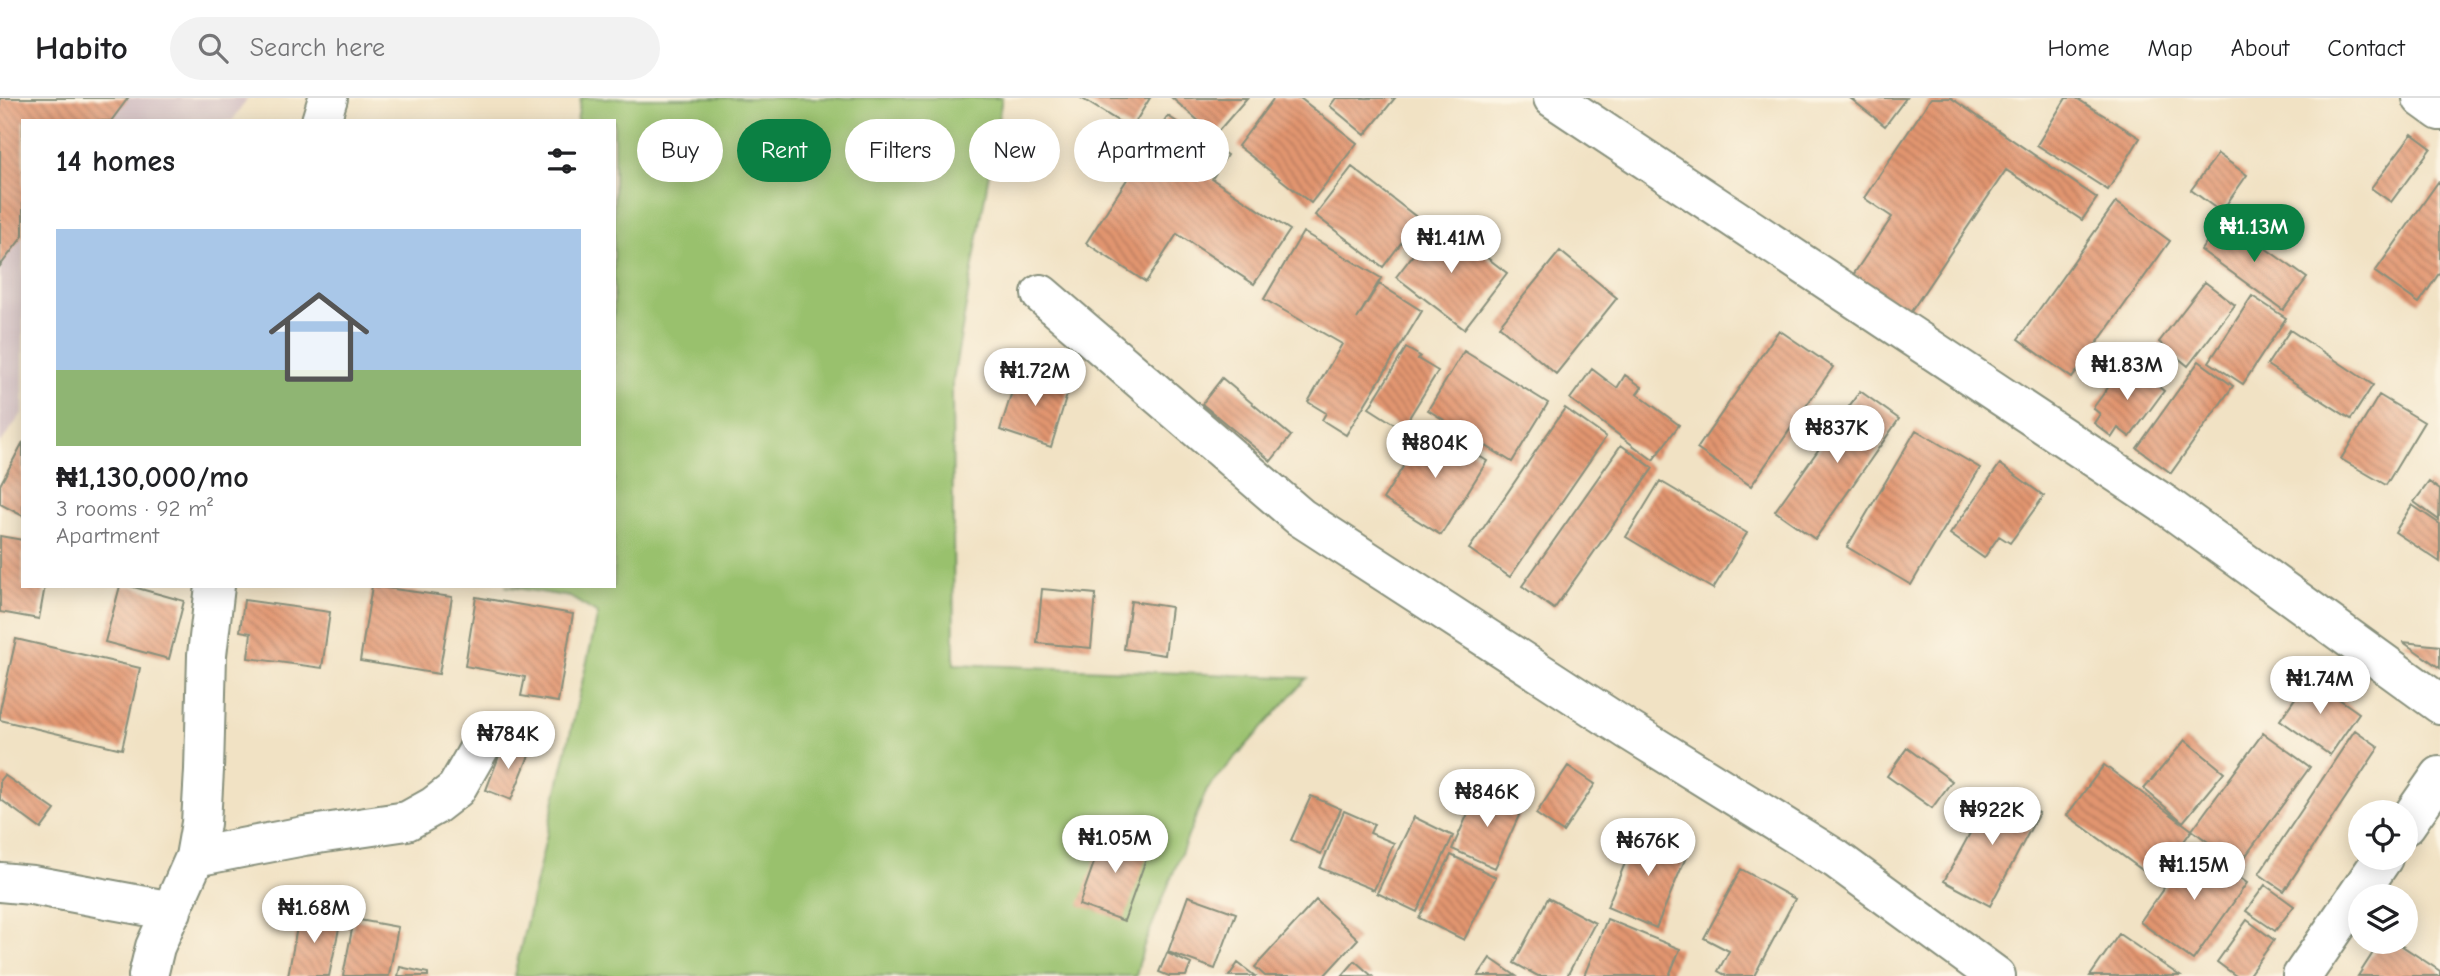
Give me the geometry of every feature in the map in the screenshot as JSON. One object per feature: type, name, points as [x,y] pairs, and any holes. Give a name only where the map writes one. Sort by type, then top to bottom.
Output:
[{"type":"street","points":[[322,119],[328,98]]},
{"type":"street","points":[[1553,98],[2164,504],[2440,704]]},
{"type":"street","points":[[2422,98],[2440,111]]},
{"type":"street","points":[[1041,294],[1300,517],[1628,730],[1836,859],[1996,976]]},
{"type":"street","points":[[148,976],[155,947],[195,857],[201,823],[207,655],[215,588]]},
{"type":"street","points":[[195,857],[304,836],[407,821],[434,806],[456,789],[480,747]]},
{"type":"street","points":[[2418,808],[2440,776]]},
{"type":"street","points":[[2302,976],[2376,870]]},
{"type":"street","points":[[0,882],[32,885],[172,911]]},
{"type":"shaded area","points":[[0,98],[248,98],[233,119],[21,119],[21,415],[0,444]]},
{"type":"green space","points":[[581,98],[1002,98],[998,119],[969,119],[969,182],[987,182],[952,386],[954,664],[1307,678],[1207,789],[1143,948],[1136,976],[514,976],[598,614],[570,597],[517,588],[616,588],[616,119],[577,119]]},
{"type":"building","points":[[0,98],[128,98],[112,119],[21,119],[21,239],[0,266]]},
{"type":"building","points":[[1081,98],[1150,98],[1137,119],[1115,119]]},
{"type":"building","points":[[1172,98],[1247,98],[1229,119],[1196,119]]},
{"type":"building","points":[[1274,98],[1300,98],[1357,143],[1311,203],[1238,146]]},
{"type":"building","points":[[1336,98],[1395,98],[1365,135],[1330,106]]},
{"type":"building","points":[[1850,98],[1906,98],[1885,126]]},
{"type":"building","points":[[1931,98],[1951,98],[2097,198],[2082,220],[2006,170],[1910,313],[1853,275],[1892,217],[1864,198]]},
{"type":"building","points":[[2066,98],[2076,98],[2140,138],[2108,190],[2037,145]]},
{"type":"building","points":[[2412,134],[2431,148],[2391,202],[2371,188]]},
{"type":"building","points":[[2218,154],[2247,175],[2221,212],[2191,190]]},
{"type":"building","points":[[1352,167],[1419,219],[1383,267],[1315,215]]},
{"type":"building","points":[[1125,182],[1217,182],[1290,230],[1254,284],[1177,234],[1146,282],[1086,243]]},
{"type":"building","points":[[2438,182],[2440,272],[2419,303],[2375,272]]},
{"type":"building","points":[[2116,202],[2170,241],[2072,378],[2018,339]]},
{"type":"building","points":[[2223,218],[2307,278],[2283,310],[2201,250]]},
{"type":"building","points":[[1439,221],[1507,273],[1464,329],[1396,277]]},
{"type":"building","points":[[1303,232],[1381,278],[1357,319],[1379,284],[1422,311],[1346,435],[1322,420],[1326,413],[1308,402],[1342,344],[1264,299]]},
{"type":"building","points":[[1560,251],[1617,298],[1556,374],[1499,326]]},
{"type":"building","points":[[2205,282],[2235,305],[2188,366],[2159,342]]},
{"type":"building","points":[[2252,296],[2286,318],[2243,384],[2209,362]]},
{"type":"building","points":[[1779,330],[1833,367],[1751,486],[1697,449]]},
{"type":"building","points":[[2290,330],[2373,385],[2351,419],[2267,365]]},
{"type":"building","points":[[1406,348],[1438,371],[1402,429],[1369,408]]},
{"type":"building","points":[[1464,351],[1548,403],[1512,462],[1428,410]]},
{"type":"building","points":[[2199,361],[2233,386],[2171,473],[2137,448]]},
{"type":"building","points":[[2127,362],[2164,391],[2130,437],[2118,428],[2112,437],[2094,423],[2100,414],[2093,408]]},
{"type":"building","points":[[1019,369],[1070,385],[1051,447],[1000,430]]},
{"type":"building","points":[[1592,369],[1617,388],[1625,375],[1642,387],[1637,394],[1679,425],[1653,460],[1570,399]]},
{"type":"building","points":[[1222,378],[1291,436],[1271,461],[1202,404]]},
{"type":"building","points":[[1860,391],[1899,419],[1815,539],[1775,511]]},
{"type":"building","points":[[2379,395],[2424,422],[2386,485],[2341,459]]},
{"type":"building","points":[[1565,408],[1606,437],[1510,577],[1469,549]]},
{"type":"building","points":[[1429,425],[1487,461],[1441,535],[1383,499]]},
{"type":"building","points":[[1916,430],[1980,468],[1911,585],[1847,547]]},
{"type":"building","points":[[1621,445],[1653,468],[1554,609],[1522,586]]},
{"type":"building","points":[[21,446],[21,515],[0,504],[0,485]]},
{"type":"building","points":[[2000,464],[2044,496],[2010,543],[1999,536],[1984,558],[1950,534]]},
{"type":"building","points":[[1660,481],[1747,533],[1713,589],[1626,537]]},
{"type":"building","points":[[2429,482],[2440,490],[2439,520],[2414,502]]},
{"type":"building","points":[[2412,505],[2440,524],[2440,562],[2395,532]]},
{"type":"building","points":[[0,536],[21,540],[21,588],[45,588],[39,619],[0,612]]},
{"type":"building","points":[[119,588],[137,588],[184,601],[169,659],[105,642]]},
{"type":"building","points":[[372,588],[452,597],[439,674],[360,661]]},
{"type":"building","points":[[1042,589],[1096,594],[1091,648],[1037,643]]},
{"type":"building","points":[[476,597],[573,614],[558,702],[521,696],[525,677],[465,666]]},
{"type":"building","points":[[244,600],[330,612],[322,668],[248,658],[251,633],[240,631]]},
{"type":"building","points":[[1131,601],[1171,607],[1165,655],[1124,649]]},
{"type":"building","points":[[16,639],[140,668],[122,749],[0,720]]},
{"type":"building","points":[[2403,642],[2440,646],[2440,668]]},
{"type":"building","points":[[2309,678],[2359,713],[2330,755],[2280,720]]},
{"type":"building","points":[[2355,730],[2379,747],[2284,891],[2259,874]]},
{"type":"building","points":[[2263,733],[2310,767],[2239,865],[2192,830]]},
{"type":"building","points":[[2185,740],[2224,772],[2183,822],[2144,789]]},
{"type":"building","points":[[504,743],[530,753],[511,800],[486,790]]},
{"type":"building","points":[[1907,748],[1952,781],[1932,808],[1887,776]]},
{"type":"building","points":[[2104,765],[2192,830],[2156,880],[2067,815]]},
{"type":"building","points":[[1568,766],[1595,784],[1563,832],[1536,814]]},
{"type":"building","points":[[4,775],[55,810],[41,829],[0,799],[0,780]]},
{"type":"building","points":[[1479,789],[1522,809],[1495,868],[1452,849]]},
{"type":"building","points":[[1994,789],[2039,813],[1990,906],[1944,881]]},
{"type":"building","points":[[1311,796],[1341,809],[1321,854],[1291,840]]},
{"type":"building","points":[[1344,811],[1374,824],[1370,833],[1394,843],[1374,890],[1320,868]]},
{"type":"building","points":[[1414,817],[1453,836],[1417,912],[1377,893]]},
{"type":"building","points":[[1106,829],[1151,845],[1124,921],[1079,905]]},
{"type":"building","points":[[1639,829],[1689,850],[1656,928],[1607,907]]},
{"type":"building","points":[[2194,845],[2247,883],[2193,960],[2140,922]]},
{"type":"building","points":[[1451,855],[1496,877],[1464,940],[1419,918]]},
{"type":"building","points":[[1741,869],[1795,899],[1754,976],[1727,976],[1718,971],[1729,951],[1704,938]]},
{"type":"building","points":[[2265,885],[2294,906],[2275,931],[2246,911]]},
{"type":"building","points":[[1188,896],[1236,913],[1215,969],[1168,952]]},
{"type":"building","points":[[1548,898],[1595,923],[1567,976],[1538,976],[1514,963]]},
{"type":"building","points":[[1316,900],[1358,939],[1324,976],[1265,976],[1255,967]]},
{"type":"building","points":[[300,911],[341,919],[329,976],[288,976]]},
{"type":"building","points":[[354,919],[398,927],[389,976],[343,976]]},
{"type":"building","points":[[1607,919],[1680,949],[1669,976],[1584,976]]},
{"type":"building","points":[[2247,920],[2274,940],[2248,976],[2236,976],[2217,962]]},
{"type":"building","points":[[2119,934],[2180,976],[2090,976]]},
{"type":"building","points":[[1167,953],[1191,964],[1186,976],[1169,976],[1159,972]]},
{"type":"building","points":[[2372,954],[2414,954],[2440,971],[2440,976],[2358,976]]},
{"type":"building","points":[[1490,958],[1516,976],[1478,976]]},
{"type":"building","points":[[1355,961],[1372,976],[1342,976]]},
{"type":"building","points":[[1238,963],[1255,976],[1229,976]]},
{"type":"building","points":[[400,967],[428,973],[428,976],[398,976]]}]
